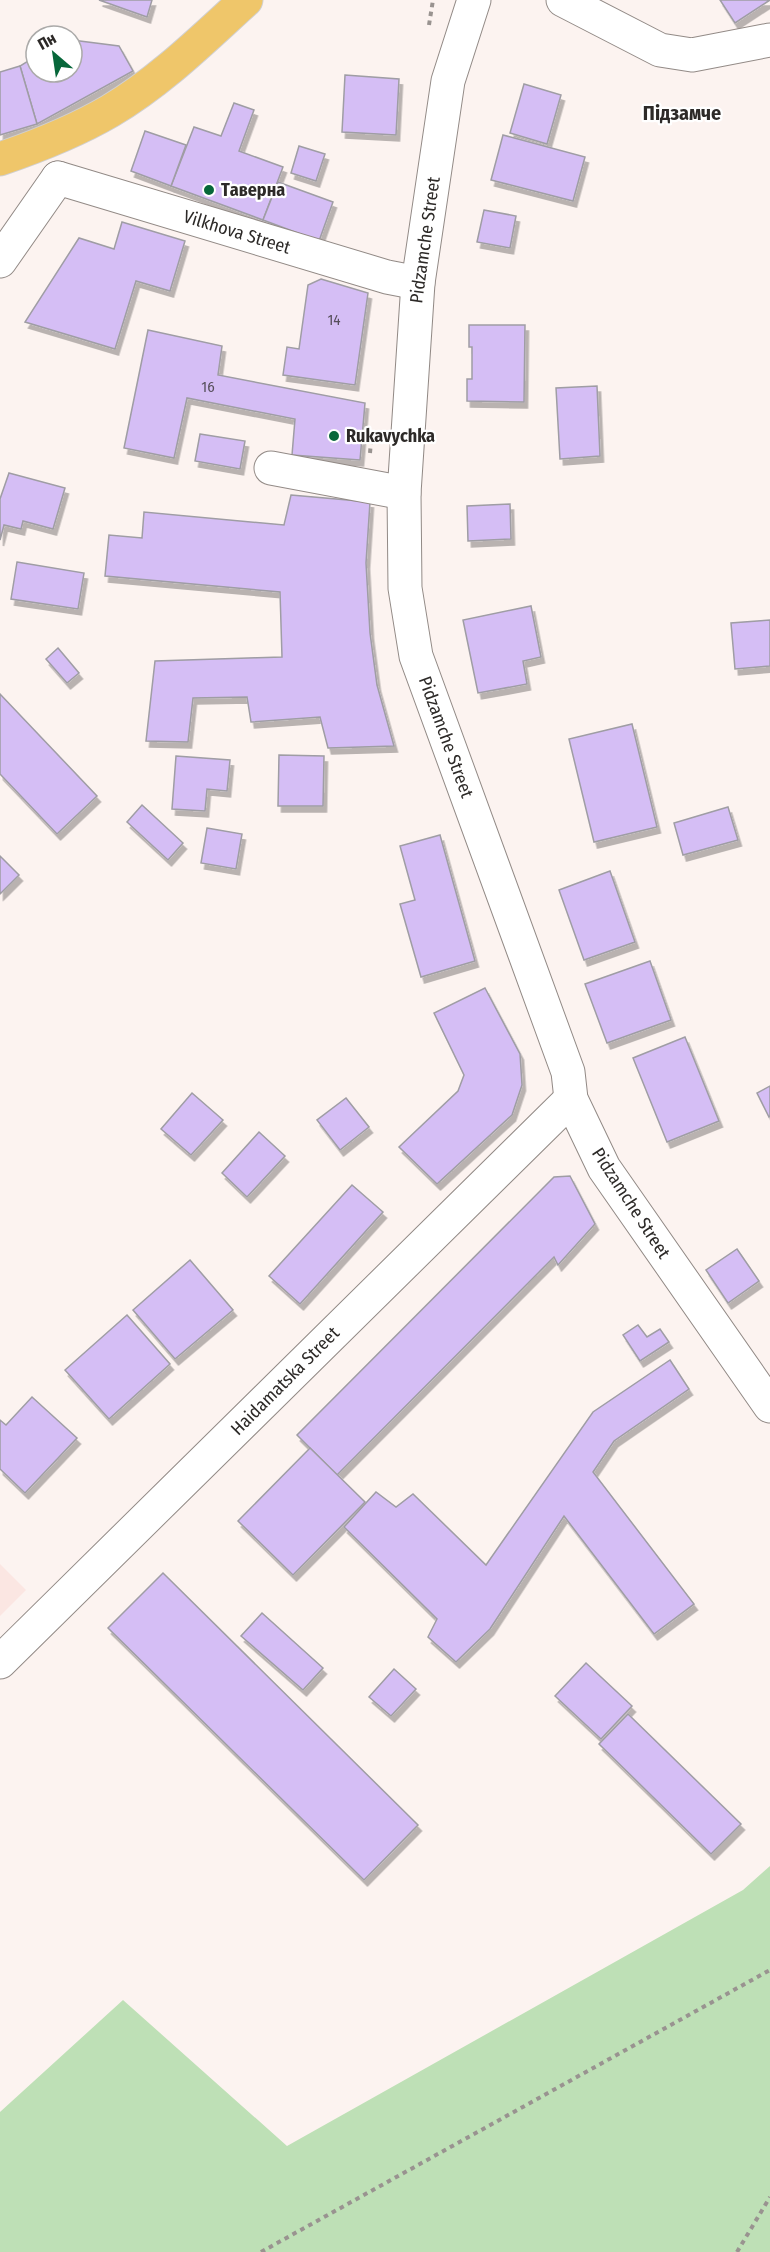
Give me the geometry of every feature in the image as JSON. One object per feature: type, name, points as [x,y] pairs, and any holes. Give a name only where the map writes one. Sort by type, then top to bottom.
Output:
[{"type":"main road","points":[[0,159],[47,142],[110,111],[158,78],[246,0]]},
{"type":"street","name":"Pidzamche Street","points":[[474,0],[448,81],[418,283],[404,493],[405,588],[416,656],[568,1072],[571,1099],[604,1168],[770,1406]]},
{"type":"street","points":[[563,0],[660,50],[692,55],[770,40]]},
{"type":"street","points":[[0,261],[58,178],[47,142]]},
{"type":"street","name":"Vilkhova Street","points":[[58,178],[376,274],[418,283]]},
{"type":"street","points":[[271,468],[404,493]]},
{"type":"street","name":"Haidamatska Street","points":[[0,1662],[571,1099]]},
{"type":"path","points":[[261,2252],[770,1970]]},
{"type":"path","points":[[737,2252],[770,2198]]},
{"type":"shaded area","points":[[0,1564],[26,1590],[0,1616]]},
{"type":"green space","points":[[770,1866],[770,2252],[0,2252],[0,2112],[123,2000],[287,2146],[743,1890]]},
{"type":"building","points":[[99,0],[152,0],[147,17]]},
{"type":"building","points":[[720,0],[770,0],[735,23]]},
{"type":"building","points":[[84,42],[119,46],[133,71],[37,124],[25,84],[84,84]]},
{"type":"building","points":[[24,64],[24,80],[20,66]]},
{"type":"building","points":[[20,66],[37,124],[0,135],[0,72]]},
{"type":"building","points":[[345,75],[399,79],[396,135],[342,132]]},
{"type":"building","points":[[524,84],[561,95],[547,144],[510,133]]},
{"type":"building","points":[[234,103],[254,110],[239,151],[283,167],[263,220],[171,186],[194,127],[221,136]]},
{"type":"building","points":[[145,131],[186,145],[171,186],[131,171]]},
{"type":"building","points":[[503,135],[585,157],[573,201],[491,180]]},
{"type":"building","points":[[299,146],[325,154],[316,181],[291,173]]},
{"type":"building","points":[[278,182],[333,202],[319,241],[263,220]]},
{"type":"building","points":[[484,210],[516,216],[510,248],[477,242]]},
{"type":"building","points":[[122,222],[185,241],[170,291],[136,281],[115,349],[25,322],[79,238],[114,249]]},
{"type":"building","points":[[321,279],[368,293],[355,385],[283,375],[287,347],[299,349],[308,285]]},
{"type":"building","points":[[469,325],[525,325],[524,402],[467,401],[467,379],[472,379]]},
{"type":"building","points":[[148,330],[222,346],[218,375],[365,403],[360,460],[292,455],[295,419],[187,398],[174,458],[124,448]]},
{"type":"building","points":[[597,386],[600,456],[560,459],[556,388]]},
{"type":"building","points":[[200,434],[245,441],[240,469],[195,461]]},
{"type":"building","points":[[9,473],[65,488],[53,529],[23,521],[21,529],[4,525],[0,540],[0,499]]},
{"type":"building","points":[[291,495],[370,502],[366,563],[370,633],[377,685],[394,746],[328,748],[320,717],[251,722],[247,697],[193,698],[188,742],[146,741],[155,661],[282,657],[280,592],[105,576],[109,535],[142,538],[144,512],[284,525]]},
{"type":"building","points":[[510,504],[511,539],[468,541],[467,506]]},
{"type":"building","points":[[17,562],[84,573],[78,609],[11,599]]},
{"type":"building","points":[[531,606],[541,657],[523,661],[527,684],[478,693],[463,620]]},
{"type":"building","points":[[770,620],[770,666],[735,669],[731,623]]},
{"type":"building","points":[[58,648],[79,673],[67,683],[46,659]]},
{"type":"building","points":[[0,694],[97,796],[57,834],[0,774]]},
{"type":"building","points":[[632,724],[657,827],[594,842],[569,739]]},
{"type":"building","points":[[279,755],[324,756],[323,806],[278,806]]},
{"type":"building","points":[[176,756],[230,760],[227,791],[207,789],[205,811],[172,809]]},
{"type":"building","points":[[142,805],[183,843],[168,860],[127,822]]},
{"type":"building","points":[[728,807],[738,840],[683,855],[674,823]]},
{"type":"building","points":[[207,828],[242,834],[236,869],[201,863]]},
{"type":"building","points":[[440,835],[475,961],[421,977],[400,904],[415,900],[400,846]]},
{"type":"building","points":[[0,856],[19,875],[0,894]]},
{"type":"building","points":[[610,871],[635,942],[584,960],[559,890]]},
{"type":"building","points":[[650,961],[671,1020],[607,1043],[585,984]]},
{"type":"building","points":[[485,988],[520,1054],[522,1085],[512,1115],[437,1184],[399,1147],[458,1091],[464,1075],[434,1013]]},
{"type":"building","points":[[685,1037],[719,1121],[667,1142],[633,1058]]},
{"type":"building","points":[[770,1086],[770,1116],[769,1117],[757,1093]]},
{"type":"building","points":[[192,1093],[223,1120],[191,1155],[161,1129]]},
{"type":"building","points":[[346,1098],[369,1127],[340,1150],[317,1120]]},
{"type":"building","points":[[259,1132],[285,1156],[247,1197],[222,1173]]},
{"type":"building","points":[[570,1176],[595,1224],[558,1265],[554,1257],[337,1475],[297,1435],[554,1177]]},
{"type":"building","points":[[352,1185],[383,1212],[300,1304],[269,1276]]},
{"type":"building","points":[[737,1249],[759,1281],[728,1303],[706,1270]]},
{"type":"building","points":[[190,1260],[233,1310],[175,1359],[133,1310]]},
{"type":"building","points":[[127,1315],[170,1364],[109,1419],[65,1370]]},
{"type":"building","points":[[638,1325],[647,1337],[660,1329],[669,1342],[640,1361],[623,1335]]},
{"type":"building","points":[[670,1360],[689,1389],[614,1441],[593,1472],[694,1604],[654,1634],[564,1516],[490,1629],[456,1662],[428,1637],[437,1619],[344,1527],[376,1492],[396,1507],[413,1494],[486,1565],[593,1412]]},
{"type":"building","points":[[32,1397],[77,1438],[25,1493],[0,1469],[0,1420],[6,1425]]},
{"type":"building","points":[[310,1448],[365,1502],[293,1575],[238,1521]]},
{"type":"building","points":[[163,1573],[418,1825],[364,1880],[108,1628]]},
{"type":"building","points":[[262,1613],[323,1668],[303,1690],[241,1636]]},
{"type":"building","points":[[586,1663],[632,1706],[601,1739],[555,1696]]},
{"type":"building","points":[[394,1669],[416,1689],[391,1716],[369,1697]]},
{"type":"building","points":[[628,1714],[741,1824],[711,1854],[599,1744]]},
{"type":"place","name":"Tаверна","points":[[209,190]]},
{"type":"place","name":"Rukavychka","points":[[334,436]]},
{"type":"district","name":"Підзамче","points":[[682,113]]}]
